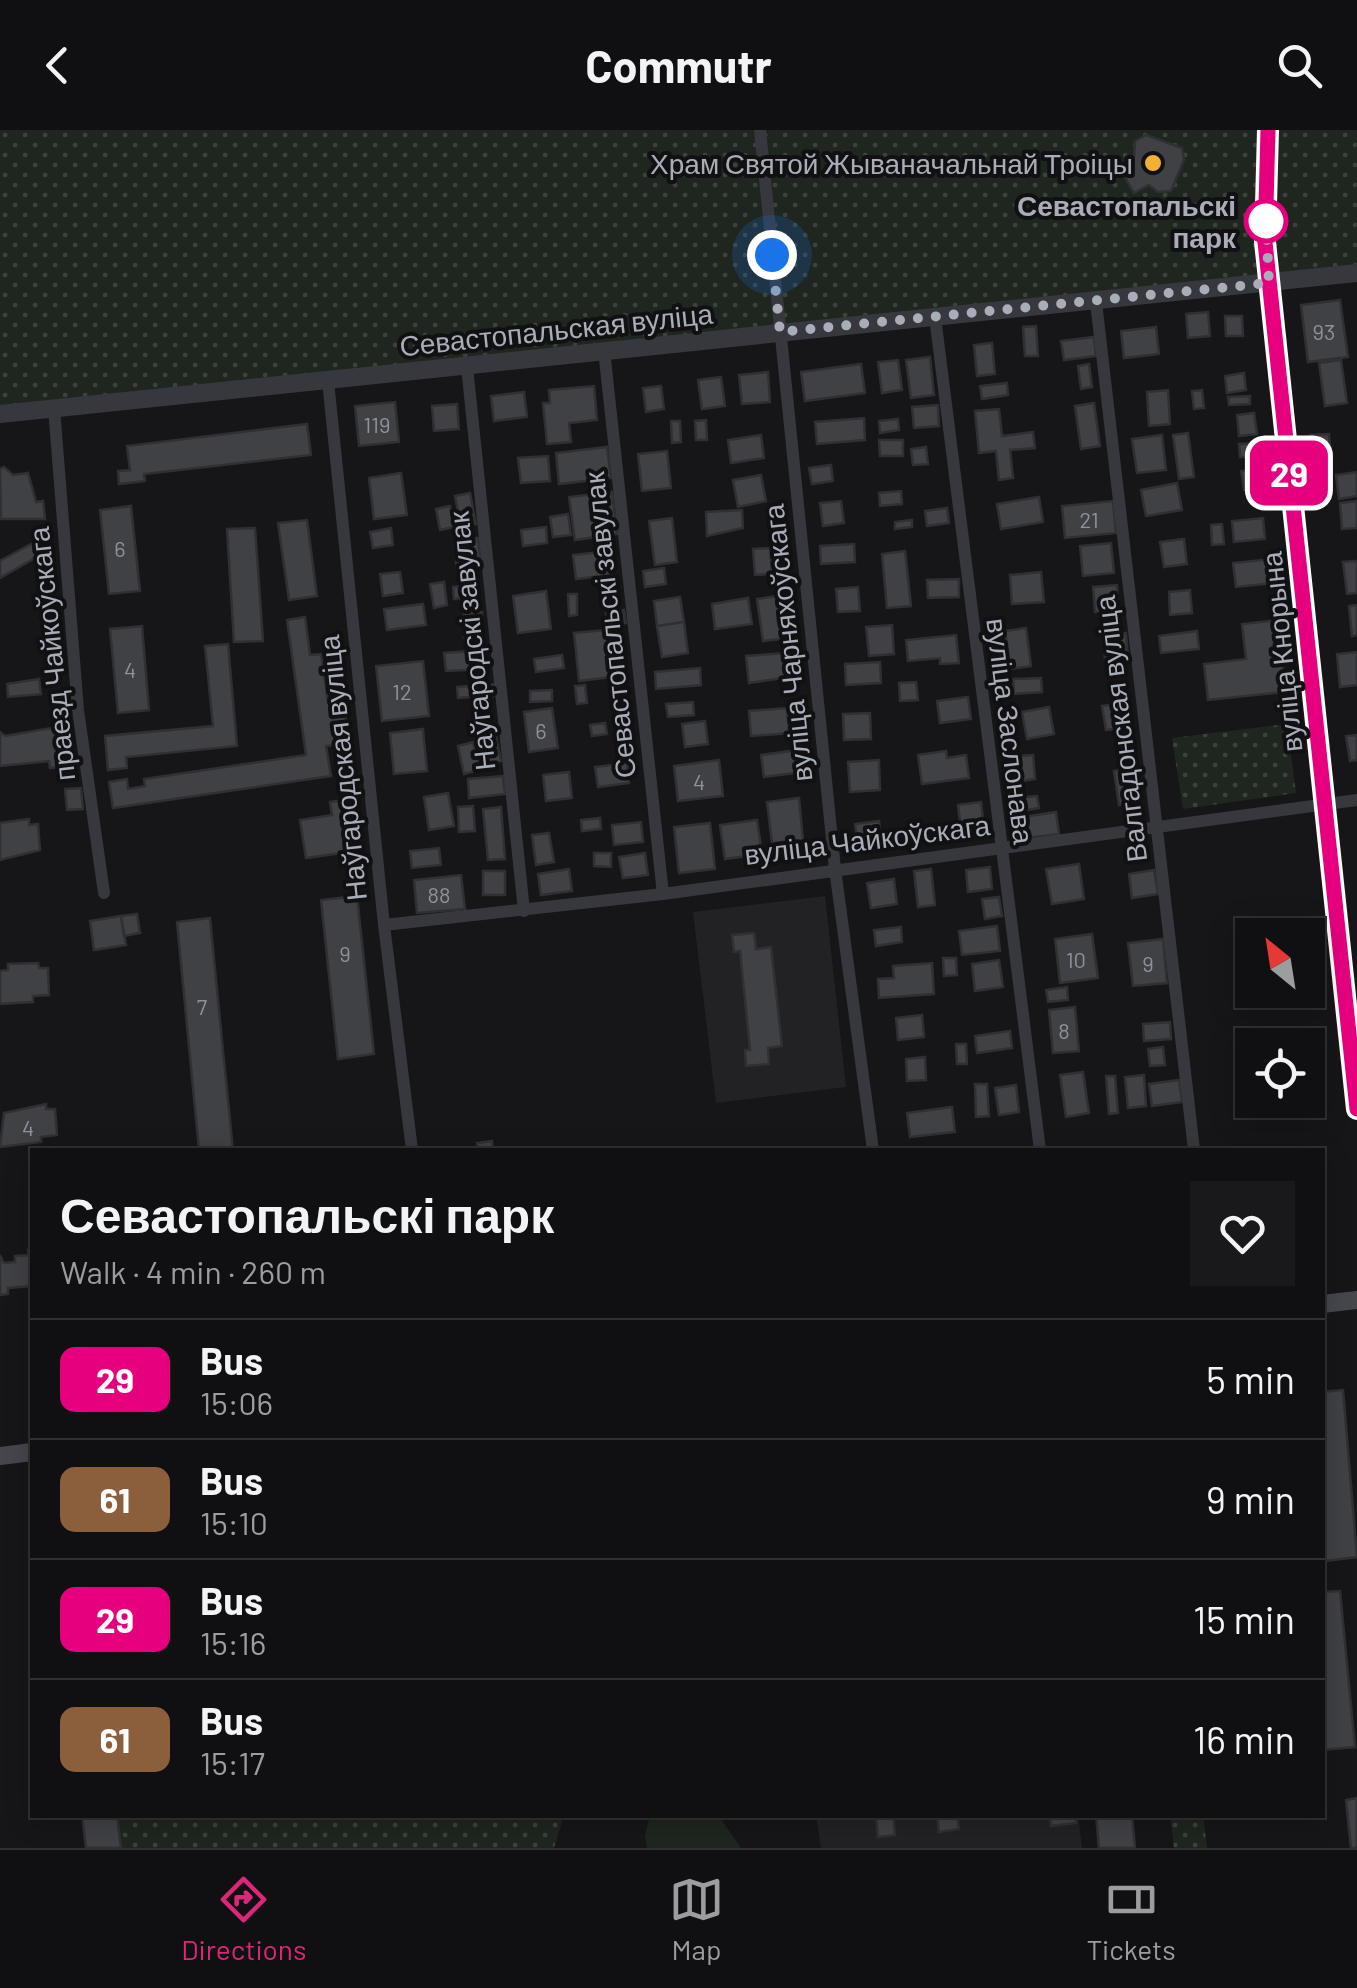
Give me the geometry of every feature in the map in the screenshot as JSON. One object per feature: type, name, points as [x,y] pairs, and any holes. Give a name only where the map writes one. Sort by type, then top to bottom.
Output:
[{"type":"main road","name":"вуліца Кнорына","points":[[1268,130],[1265,242],[1354,1051],[1357,1108]]},
{"type":"main road","points":[[1325,1304],[1357,1300]]},
{"type":"main road","points":[[0,1456],[30,1452]]},
{"type":"street","name":"вуліца Чарняхоўскага","points":[[760,130],[835,869],[873,1148]]},
{"type":"street","name":"Севастопальская вуліца","points":[[0,414],[1357,273]]},
{"type":"street","name":"Валгадонская вуліца","points":[[1096,302],[1194,1148]]},
{"type":"street","name":"вуліца Заслонава","points":[[935,317],[1040,1148]]},
{"type":"street","name":"Севастопальскі завулак","points":[[604,350],[663,894]]},
{"type":"street","name":"Наўгародскі завулак","points":[[467,366],[524,911]]},
{"type":"street","name":"Наўгародская вуліца","points":[[328,381],[384,926],[412,1148]]},
{"type":"street","name":"праезд Чайкоўскага","points":[[54,408],[78,710],[104,893]]},
{"type":"street","name":"вуліца Чайкоўскага","points":[[384,926],[663,894],[1357,800]]},
{"type":"shaded area","name":"Севастопальскі парк","points":[[0,130],[1357,130],[1357,264],[780,333],[0,411]]},
{"type":"shaded area","points":[[1287,724],[1296,793],[1183,809],[1172,738]]},
{"type":"shaded area","points":[[825,896],[846,1087],[716,1103],[693,912]]},
{"type":"shaded area","points":[[117,1818],[563,1818],[554,1848],[121,1848]]},
{"type":"shaded area","points":[[649,1818],[720,1818],[741,1848],[647,1848]]},
{"type":"shaded area","points":[[816,1818],[1078,1818],[1082,1848],[821,1848]]},
{"type":"shaded area","points":[[1170,1818],[1203,1818],[1207,1848],[1174,1848]]},
{"type":"building","name":"Храм Святой Жываначальнай Троіцы","points":[[1146,135],[1182,148],[1184,160],[1171,191],[1158,192],[1149,185],[1134,193],[1118,166],[1134,157],[1135,141]]},
{"type":"building","points":[[1340,300],[1348,357],[1308,362],[1301,305]]},
{"type":"building","points":[[1208,312],[1210,336],[1188,338],[1186,314]]},
{"type":"building","points":[[1225,316],[1242,316],[1243,336],[1226,336]]},
{"type":"building","points":[[1036,326],[1038,356],[1025,356],[1023,327]]},
{"type":"building","points":[[1156,327],[1159,354],[1124,358],[1121,331]]},
{"type":"building","points":[[1094,337],[1096,356],[1064,360],[1061,341]]},
{"type":"building","points":[[992,343],[995,374],[977,376],[974,345]]},
{"type":"building","points":[[930,357],[934,395],[911,398],[906,360]]},
{"type":"building","points":[[898,360],[902,390],[882,393],[878,362]]},
{"type":"building","points":[[1341,360],[1347,403],[1325,406],[1319,363]]},
{"type":"building","points":[[861,364],[865,393],[805,401],[801,372]]},
{"type":"building","points":[[1089,364],[1092,387],[1081,389],[1078,366]]},
{"type":"building","points":[[768,372],[770,402],[742,404],[739,375]]},
{"type":"building","points":[[1244,373],[1246,390],[1227,393],[1225,376]]},
{"type":"building","points":[[721,377],[725,406],[702,409],[698,380]]},
{"type":"building","points":[[1007,383],[1008,395],[982,399],[980,386]]},
{"type":"building","points":[[594,386],[597,420],[569,423],[571,442],[547,444],[543,403],[550,403],[549,390]]},
{"type":"building","points":[[661,386],[664,409],[646,412],[643,388]]},
{"type":"building","points":[[1168,390],[1170,424],[1149,426],[1147,392]]},
{"type":"building","points":[[1202,390],[1204,408],[1194,409],[1192,391]]},
{"type":"building","points":[[524,392],[527,417],[494,421],[491,396]]},
{"type":"building","points":[[1250,396],[1250,404],[1229,405],[1228,397]]},
{"type":"building","points":[[395,402],[399,442],[359,446],[355,406]]},
{"type":"building","points":[[1094,403],[1100,446],[1081,449],[1075,406]]},
{"type":"building","points":[[457,404],[459,429],[434,431],[432,406]]},
{"type":"building","points":[[938,405],[939,426],[914,428],[912,407]]},
{"type":"building","points":[[999,409],[1002,436],[1033,432],[1035,448],[1010,450],[1013,478],[999,480],[996,451],[979,453],[975,411]]},
{"type":"building","points":[[1254,413],[1257,434],[1239,436],[1237,415]]},
{"type":"building","points":[[864,418],[865,440],[817,444],[815,422]]},
{"type":"building","points":[[898,419],[899,430],[880,433],[879,421]]},
{"type":"building","points":[[706,420],[707,440],[696,440],[695,421]]},
{"type":"building","points":[[671,421],[680,421],[681,442],[672,443]]},
{"type":"building","points":[[307,424],[311,455],[144,474],[145,481],[119,484],[118,471],[130,470],[127,446]]},
{"type":"building","points":[[1188,433],[1194,477],[1179,479],[1173,435]]},
{"type":"building","points":[[1329,434],[1332,472],[1314,473],[1310,435]]},
{"type":"building","points":[[761,435],[764,458],[731,463],[728,440]]},
{"type":"building","points":[[1162,435],[1166,470],[1137,473],[1132,439]]},
{"type":"building","points":[[879,440],[903,440],[903,456],[880,456]]},
{"type":"building","points":[[1260,443],[1261,456],[1240,457],[1239,444]]},
{"type":"building","points":[[607,447],[611,478],[559,484],[556,453]]},
{"type":"building","points":[[926,447],[928,464],[913,465],[911,449]]},
{"type":"building","points":[[667,451],[671,488],[642,491],[638,454]]},
{"type":"building","points":[[548,456],[550,481],[521,483],[518,458]]},
{"type":"building","points":[[831,465],[833,481],[812,484],[809,468]]},
{"type":"building","points":[[4,467],[13,475],[28,473],[36,502],[43,501],[45,519],[1,519],[0,469]]},
{"type":"building","points":[[1260,469],[1262,488],[1244,490],[1241,471]]},
{"type":"building","points":[[1357,472],[1357,496],[1339,499],[1336,475]]},
{"type":"building","points":[[401,473],[407,515],[374,519],[369,478]]},
{"type":"building","points":[[761,475],[766,501],[738,507],[733,480]]},
{"type":"building","points":[[1177,483],[1182,510],[1146,516],[1141,490]]},
{"type":"building","points":[[901,491],[902,504],[880,506],[879,493]]},
{"type":"building","points":[[612,492],[617,534],[575,540],[569,497]]},
{"type":"building","points":[[470,493],[476,524],[461,527],[455,496]]},
{"type":"building","points":[[1039,497],[1043,522],[1001,529],[997,504]]},
{"type":"building","points":[[841,501],[844,523],[823,526],[820,503]]},
{"type":"building","points":[[1113,501],[1116,533],[1065,538],[1062,506]]},
{"type":"building","points":[[1357,501],[1357,528],[1342,529],[1340,503]]},
{"type":"building","points":[[131,506],[140,591],[109,594],[100,510]]},
{"type":"building","points":[[450,506],[454,527],[440,530],[436,509]]},
{"type":"building","points":[[947,508],[949,523],[927,526],[925,511]]},
{"type":"building","points":[[742,510],[743,528],[707,536],[706,512]]},
{"type":"building","points":[[568,514],[571,535],[553,537],[550,517]]},
{"type":"building","points":[[672,518],[677,562],[655,565],[649,521]]},
{"type":"building","points":[[1263,518],[1265,539],[1234,542],[1232,521]]},
{"type":"building","points":[[307,520],[317,596],[289,600],[278,523]]},
{"type":"building","points":[[912,520],[912,527],[895,529],[895,522]]},
{"type":"building","points":[[1222,524],[1224,544],[1212,545],[1211,525]]},
{"type":"building","points":[[546,527],[547,543],[523,546],[521,530]]},
{"type":"building","points":[[255,528],[263,641],[234,642],[227,529]]},
{"type":"building","points":[[391,528],[393,545],[373,548],[370,532]]},
{"type":"building","points":[[478,538],[481,568],[457,571],[454,541]]},
{"type":"building","points":[[1184,539],[1187,564],[1164,567],[1160,542]]},
{"type":"building","points":[[33,543],[40,555],[0,578],[0,561]]},
{"type":"building","points":[[1111,543],[1114,573],[1083,576],[1080,546]]},
{"type":"building","points":[[854,544],[855,562],[821,564],[820,546]]},
{"type":"building","points":[[770,548],[772,574],[755,575],[753,549]]},
{"type":"building","points":[[609,551],[612,575],[576,579],[573,555]]},
{"type":"building","points":[[905,551],[911,606],[887,608],[882,554]]},
{"type":"building","points":[[1272,559],[1274,583],[1236,587],[1233,563]]},
{"type":"building","points":[[1357,561],[1357,593],[1347,594],[1343,562]]},
{"type":"building","points":[[664,568],[666,584],[645,587],[643,571]]},
{"type":"building","points":[[400,572],[403,593],[383,596],[380,574]]},
{"type":"building","points":[[1041,572],[1044,602],[1012,604],[1010,575]]},
{"type":"building","points":[[959,579],[959,597],[928,598],[927,580]]},
{"type":"building","points":[[444,582],[447,605],[434,608],[430,584]]},
{"type":"building","points":[[467,585],[468,597],[454,599],[453,587]]},
{"type":"building","points":[[1117,585],[1118,610],[1095,612],[1093,587]]},
{"type":"building","points":[[858,587],[860,611],[838,612],[836,589]]},
{"type":"building","points":[[1190,590],[1192,613],[1170,615],[1169,592]]},
{"type":"building","points":[[546,591],[551,629],[518,633],[513,596]]},
{"type":"building","points":[[568,594],[577,594],[577,615],[569,616]]},
{"type":"building","points":[[791,594],[797,637],[763,641],[757,599]]},
{"type":"building","points":[[680,597],[684,622],[657,626],[654,601]]},
{"type":"building","points":[[748,598],[752,624],[715,629],[712,604]]},
{"type":"building","points":[[423,604],[426,625],[387,630],[384,609]]},
{"type":"building","points":[[1357,605],[1357,635],[1352,636],[1349,606]]},
{"type":"building","points":[[624,610],[626,623],[608,626],[606,613]]},
{"type":"building","points":[[482,612],[482,639],[464,640],[464,613]]},
{"type":"building","points":[[305,617],[310,655],[321,654],[328,702],[343,700],[349,743],[326,746],[331,776],[113,808],[109,782],[127,779],[128,789],[145,786],[144,779],[306,755],[287,620]]},
{"type":"building","points":[[1278,620],[1285,692],[1208,700],[1204,664],[1246,659],[1242,624]]},
{"type":"building","points":[[684,622],[688,653],[662,657],[657,626]]},
{"type":"building","points":[[892,625],[894,654],[869,656],[866,627]]},
{"type":"building","points":[[142,626],[149,710],[118,713],[110,629]]},
{"type":"building","points":[[1026,628],[1031,666],[1010,669],[1005,631]]},
{"type":"building","points":[[606,630],[612,677],[579,681],[574,633]]},
{"type":"building","points":[[1197,631],[1199,649],[1161,653],[1159,636]]},
{"type":"building","points":[[1126,633],[1128,656],[1105,659],[1102,636]]},
{"type":"building","points":[[956,635],[959,663],[940,664],[940,658],[908,661],[906,640]]},
{"type":"building","points":[[228,644],[237,746],[126,757],[127,768],[108,770],[105,736],[213,726],[205,646]]},
{"type":"building","points":[[485,650],[486,669],[446,671],[444,653]]},
{"type":"building","points":[[1357,652],[1357,685],[1340,687],[1337,654]]},
{"type":"building","points":[[786,653],[790,677],[749,683],[746,656]]},
{"type":"building","points":[[562,655],[564,668],[536,672],[534,659]]},
{"type":"building","points":[[423,661],[429,716],[382,721],[376,666]]},
{"type":"building","points":[[880,662],[881,683],[846,685],[845,664]]},
{"type":"building","points":[[700,668],[701,685],[656,689],[655,672]]},
{"type":"building","points":[[1041,678],[1042,692],[1014,694],[1013,679]]},
{"type":"building","points":[[39,679],[41,694],[8,697],[7,684]]},
{"type":"building","points":[[916,682],[918,700],[900,701],[899,683]]},
{"type":"building","points":[[496,684],[497,695],[458,698],[457,687]]},
{"type":"building","points":[[585,685],[587,703],[577,704],[575,686]]},
{"type":"building","points":[[552,690],[552,701],[530,702],[530,691]]},
{"type":"building","points":[[968,697],[971,719],[940,723],[937,701]]},
{"type":"building","points":[[693,702],[694,715],[668,717],[666,704]]},
{"type":"building","points":[[1128,702],[1131,727],[1106,730],[1102,706]]},
{"type":"building","points":[[1049,707],[1054,734],[1027,739],[1022,712]]},
{"type":"building","points":[[552,708],[558,748],[529,752],[524,712]]},
{"type":"building","points":[[787,708],[789,733],[751,736],[749,711]]},
{"type":"building","points":[[870,713],[871,739],[844,740],[843,714]]},
{"type":"building","points":[[705,721],[708,744],[685,747],[682,724]]},
{"type":"building","points":[[605,723],[607,734],[592,736],[590,725]]},
{"type":"building","points":[[70,725],[75,765],[50,768],[49,761],[0,766],[0,732],[5,736]]},
{"type":"building","points":[[423,729],[427,771],[394,774],[390,733]]},
{"type":"building","points":[[1357,735],[1357,760],[1350,761],[1346,736]]},
{"type":"building","points":[[496,736],[501,761],[489,764],[484,739]]},
{"type":"building","points":[[473,742],[480,770],[464,774],[458,746]]},
{"type":"building","points":[[798,750],[802,772],[764,777],[761,755]]},
{"type":"building","points":[[946,751],[947,758],[966,755],[969,778],[922,784],[918,755]]},
{"type":"building","points":[[1033,755],[1035,779],[1023,781],[1020,756]]},
{"type":"building","points":[[719,760],[723,796],[678,801],[674,766]]},
{"type":"building","points":[[879,760],[880,790],[850,792],[848,762]]},
{"type":"building","points":[[627,763],[629,783],[598,787],[595,767]]},
{"type":"building","points":[[1135,768],[1140,802],[1119,805],[1114,771]]},
{"type":"building","points":[[569,772],[572,798],[546,801],[543,775]]},
{"type":"building","points":[[503,776],[505,794],[469,798],[468,779]]},
{"type":"building","points":[[81,788],[83,809],[67,810],[65,789]]},
{"type":"building","points":[[448,793],[454,826],[429,830],[424,797]]},
{"type":"building","points":[[1037,796],[1039,808],[1026,810],[1025,797]]},
{"type":"building","points":[[799,798],[803,840],[772,843],[767,802]]},
{"type":"building","points":[[349,799],[356,851],[306,858],[300,820],[332,815],[330,802]]},
{"type":"building","points":[[981,802],[984,827],[961,829],[958,805]]},
{"type":"building","points":[[473,806],[475,831],[459,832],[458,807]]},
{"type":"building","points":[[501,807],[505,859],[488,860],[483,809]]},
{"type":"building","points":[[1056,812],[1059,834],[1026,838],[1023,817]]},
{"type":"building","points":[[600,818],[601,829],[582,831],[581,820]]},
{"type":"building","points":[[29,819],[29,825],[38,824],[40,850],[0,860],[0,823]]},
{"type":"building","points":[[757,820],[762,854],[725,859],[720,825]]},
{"type":"building","points":[[879,821],[882,843],[858,846],[855,824]]},
{"type":"building","points":[[641,822],[643,842],[614,845],[612,825]]},
{"type":"building","points":[[710,823],[715,869],[679,873],[674,827]]},
{"type":"building","points":[[549,833],[554,862],[536,865],[532,835]]},
{"type":"building","points":[[439,848],[441,865],[412,868],[410,851]]},
{"type":"building","points":[[594,853],[611,853],[611,867],[594,866]]},
{"type":"building","points":[[645,853],[648,875],[623,878],[619,857]]},
{"type":"building","points":[[1079,864],[1084,899],[1052,904],[1046,869]]},
{"type":"building","points":[[990,867],[992,889],[968,892],[966,870]]},
{"type":"building","points":[[569,869],[572,891],[541,895],[538,874]]},
{"type":"building","points":[[931,869],[935,905],[918,907],[914,871]]},
{"type":"building","points":[[1154,870],[1158,894],[1132,898],[1129,874]]},
{"type":"building","points":[[483,871],[505,871],[505,895],[483,895]]},
{"type":"building","points":[[461,875],[465,909],[417,913],[414,880]]},
{"type":"building","points":[[894,879],[897,904],[871,908],[867,883]]},
{"type":"building","points":[[357,896],[374,1054],[338,1059],[321,900]]},
{"type":"building","points":[[999,897],[1002,916],[985,919],[982,899]]},
{"type":"building","points":[[137,914],[140,933],[124,936],[121,916]]},
{"type":"building","points":[[121,916],[126,945],[94,950],[90,921]]},
{"type":"building","points":[[210,918],[233,1148],[199,1148],[177,922]]},
{"type":"building","points":[[997,926],[1000,951],[962,955],[959,931]]},
{"type":"building","points":[[901,927],[902,942],[876,946],[874,930]]},
{"type":"building","points":[[754,933],[756,949],[771,947],[782,1046],[768,1048],[769,1064],[746,1066],[745,1050],[750,1050],[740,951],[734,952],[732,935]]},
{"type":"building","points":[[1092,934],[1098,978],[1060,983],[1055,939]]},
{"type":"building","points":[[1163,939],[1167,983],[1133,986],[1128,943]]},
{"type":"building","points":[[943,958],[956,958],[957,975],[944,976]]},
{"type":"building","points":[[999,960],[1003,987],[975,991],[972,964]]},
{"type":"building","points":[[38,963],[39,968],[48,968],[49,995],[33,996],[33,1002],[0,1004],[0,971],[8,970],[8,964]]},
{"type":"building","points":[[932,963],[934,994],[879,998],[878,979],[894,978],[893,966]]},
{"type":"building","points":[[1067,987],[1068,1000],[1048,1002],[1046,990]]},
{"type":"building","points":[[1075,1007],[1079,1051],[1053,1053],[1049,1010]]},
{"type":"building","points":[[922,1015],[924,1037],[898,1040],[896,1018]]},
{"type":"building","points":[[1170,1022],[1171,1039],[1144,1041],[1143,1024]]},
{"type":"building","points":[[1010,1031],[1012,1048],[977,1053],[975,1036]]},
{"type":"building","points":[[956,1044],[966,1044],[967,1064],[957,1064]]},
{"type":"building","points":[[1163,1047],[1165,1065],[1150,1066],[1148,1049]]},
{"type":"building","points":[[925,1057],[926,1080],[907,1081],[906,1059]]},
{"type":"building","points":[[1083,1072],[1089,1113],[1066,1117],[1060,1075]]},
{"type":"building","points":[[1144,1075],[1146,1106],[1128,1108],[1125,1077]]},
{"type":"building","points":[[1106,1076],[1115,1076],[1118,1113],[1109,1114]]},
{"type":"building","points":[[1179,1080],[1182,1102],[1152,1106],[1149,1084]]},
{"type":"building","points":[[975,1084],[987,1084],[989,1116],[976,1117]]},
{"type":"building","points":[[1016,1085],[1019,1112],[999,1115],[995,1088]]},
{"type":"building","points":[[46,1104],[46,1109],[55,1109],[57,1135],[41,1137],[41,1142],[0,1147],[4,1113]]},
{"type":"building","points":[[952,1107],[955,1132],[910,1137],[907,1113]]},
{"type":"building","points":[[492,1141],[493,1148],[478,1148],[477,1143]]},
{"type":"building","points":[[30,1250],[30,1286],[8,1288],[8,1294],[0,1295],[0,1256],[4,1263],[15,1262],[15,1256],[29,1255]]},
{"type":"building","points":[[1343,1390],[1357,1557],[1325,1561],[1325,1392]]},
{"type":"building","points":[[1340,1591],[1355,1747],[1325,1750],[1325,1592]]},
{"type":"building","points":[[1357,1798],[1357,1848],[1351,1848],[1346,1800]]},
{"type":"building","points":[[82,1818],[117,1818],[121,1848],[86,1848]]},
{"type":"building","points":[[876,1818],[893,1818],[895,1835],[878,1837]]},
{"type":"building","points":[[937,1818],[957,1818],[959,1829],[939,1832]]},
{"type":"building","points":[[1050,1818],[1075,1818],[1076,1823],[1051,1826]]},
{"type":"building","points":[[1096,1818],[1132,1818],[1135,1848],[1099,1848]]},
{"type":"bus line","name":"29","points":[[1268,130],[1265,242],[1357,1109]]},
{"type":"place","name":"Храм Святой Жываначальнай Троіцы","points":[[1153,163]]},
{"type":"place","name":"Севастопальскі парк","points":[[1266,221]]},
{"type":"route","points":[[772,255],[780,332],[1269,283],[1266,221]]}]
